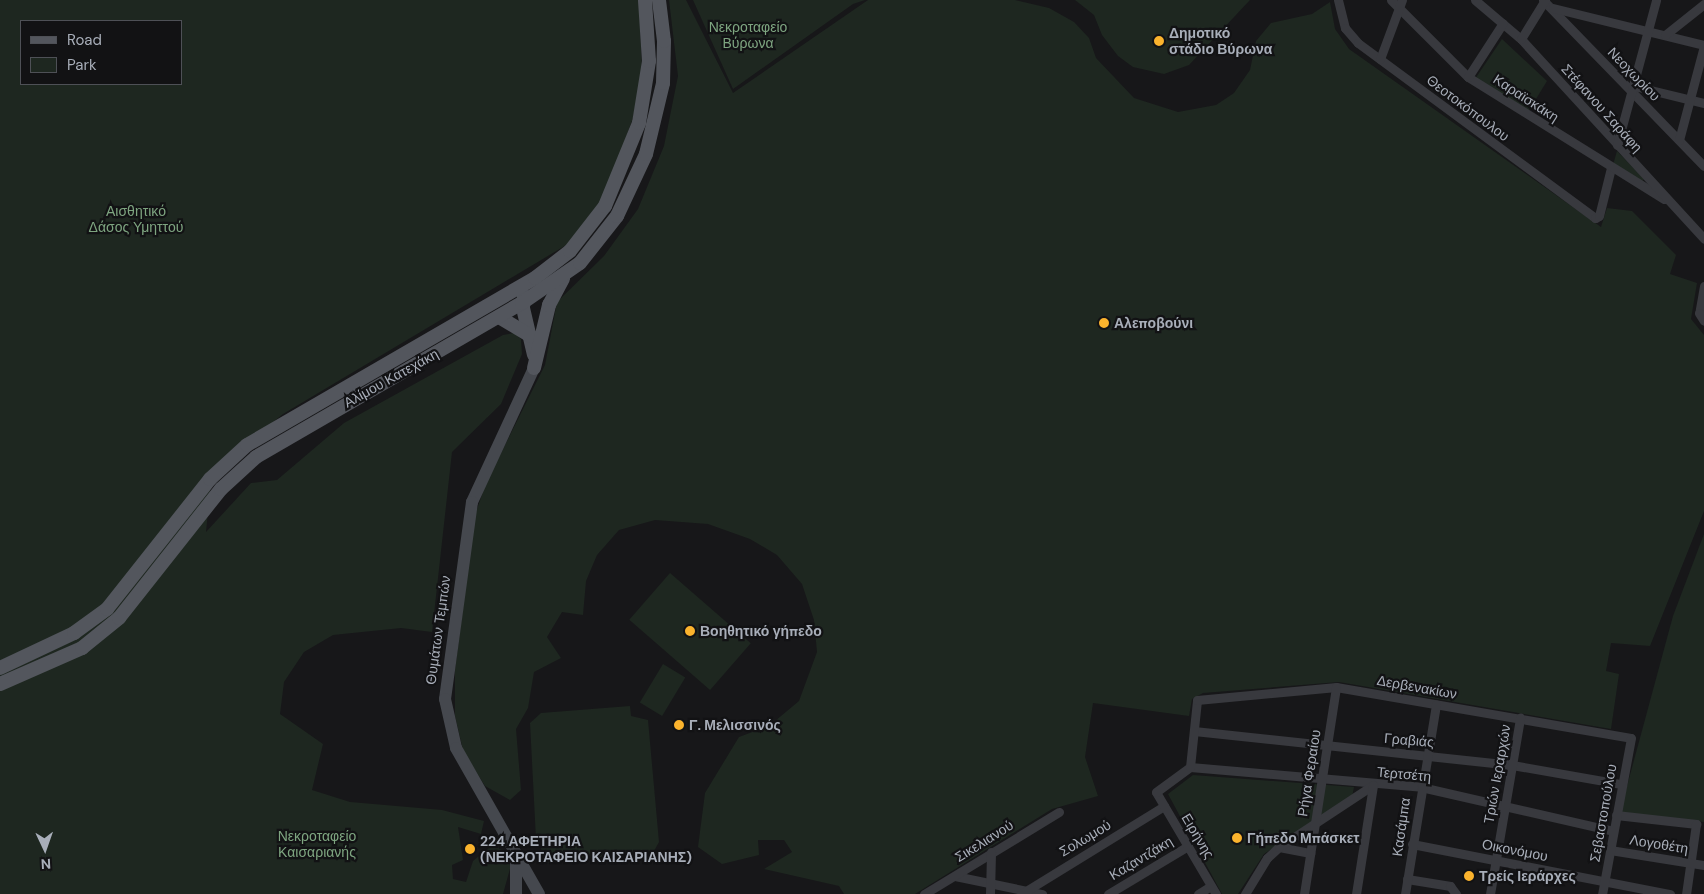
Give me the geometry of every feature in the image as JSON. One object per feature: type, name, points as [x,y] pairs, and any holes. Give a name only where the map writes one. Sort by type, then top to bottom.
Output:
[{"type":"main road","name":"Αλίμου Κατεχάκη","points":[[0,668],[74,633],[107,608],[210,480],[247,445],[535,278],[583,238],[624,170],[647,82],[645,0]]},
{"type":"main road","name":"Αλίμου Κατεχάκη","points":[[0,684],[63,658],[113,623],[221,489],[256,457],[522,304],[566,275],[606,233],[646,154],[663,83],[659,0]]},
{"type":"main road","points":[[534,368],[549,305],[566,275]]},
{"type":"main road","points":[[534,368],[531,336],[522,304],[535,278]]},
{"type":"main road","points":[[498,318],[531,336]]},
{"type":"main road","name":"Θυμάτων Τεμπών","points":[[516,894],[516,857],[456,748],[445,691],[472,502],[534,368]]},
{"type":"main road","points":[[516,857],[528,888],[539,894]]},
{"type":"street","name":"Θεοτοκόπουλου","points":[[1338,0],[1350,36],[1595,218],[1601,212],[1611,168]]},
{"type":"street","name":"Καραϊσκάκη","points":[[1391,0],[1401,4],[1468,77],[1611,168],[1664,199]]},
{"type":"street","name":"Στέφανου Σαράφη","points":[[1475,0],[1521,39],[1664,199],[1704,239]]},
{"type":"street","points":[[1521,39],[1544,0]]},
{"type":"street","name":"Νεοχωρίου","points":[[1544,0],[1633,89],[1704,166]]},
{"type":"street","points":[[1617,145],[1656,0]]},
{"type":"street","points":[[1380,59],[1401,4]]},
{"type":"street","points":[[1664,35],[1704,4]]},
{"type":"street","points":[[1552,8],[1704,46],[1679,140]]},
{"type":"street","points":[[1468,77],[1503,23]]},
{"type":"street","points":[[1633,89],[1704,103]]},
{"type":"street","points":[[1704,286],[1700,304],[1704,321]]},
{"type":"street","name":"Δερβενακίων","points":[[1194,731],[1197,700],[1336,687],[1631,738]]},
{"type":"street","name":"Ρήγα Φεραίου","points":[[1304,894],[1336,687]]},
{"type":"street","name":"Κασάμπα","points":[[1405,894],[1426,755],[1436,705]]},
{"type":"street","name":"Τριών Ιεραρχών","points":[[1490,894],[1520,718]]},
{"type":"street","points":[[1190,767],[1194,731]]},
{"type":"street","name":"Γραβιάς","points":[[1194,731],[1327,747],[1426,755],[1512,765],[1621,784]]},
{"type":"street","name":"Σεβαστοπούλου","points":[[1602,894],[1631,738]]},
{"type":"street","name":"Τερτσέτη","points":[[1190,767],[1322,781],[1421,787],[1504,809],[1613,831]]},
{"type":"street","name":"Ειρήνης","points":[[1190,767],[1156,792],[1213,890]]},
{"type":"street","points":[[1245,894],[1267,858],[1314,823],[1373,785]]},
{"type":"street","points":[[1356,894],[1373,785]]},
{"type":"street","name":"Σολωμού","points":[[1023,892],[1164,806]]},
{"type":"street","name":"Σικελιανού","points":[[924,894],[1059,812]]},
{"type":"street","points":[[1616,815],[1696,824],[1686,894]]},
{"type":"street","name":"Οικονόμου","points":[[1412,844],[1670,894]]},
{"type":"street","name":"Καζαντζάκη","points":[[1108,894],[1188,846]]},
{"type":"street","points":[[1279,848],[1310,853]]},
{"type":"street","name":"Λογοθέτη","points":[[1610,850],[1704,865]]},
{"type":"street","points":[[990,894],[991,852]]},
{"type":"street","points":[[955,876],[1023,892],[1042,894]]},
{"type":"street","points":[[1407,879],[1450,886],[1456,894]]},
{"type":"street","points":[[1198,894],[1213,890]]},
{"type":"green space","name":"Αισθητικό Δάσος Υμηττού","points":[[0,0],[639,0],[642,69],[633,118],[603,201],[573,241],[283,414],[212,472],[206,532],[251,483],[277,480],[344,423],[503,335],[514,333],[521,339],[522,354],[501,404],[452,452],[432,632],[401,628],[333,635],[304,652],[284,682],[280,714],[323,744],[312,790],[350,802],[442,810],[484,821],[481,834],[458,827],[463,860],[452,865],[453,879],[466,882],[473,861],[492,845],[502,850],[511,865],[503,894],[0,894]]},
{"type":"green space","points":[[669,0],[686,0],[733,93],[868,0],[1015,0],[1049,8],[1074,22],[1089,38],[1096,58],[1134,98],[1178,112],[1216,105],[1234,93],[1250,70],[1256,41],[1271,23],[1312,14],[1330,2],[1335,29],[1349,49],[1601,227],[1607,208],[1632,211],[1676,255],[1670,274],[1697,283],[1691,319],[1704,335],[1704,511],[1650,646],[1611,643],[1606,671],[1619,674],[1611,729],[1339,682],[1203,693],[1192,699],[1189,716],[1093,703],[1085,757],[1098,796],[1052,809],[915,894],[844,894],[839,886],[764,869],[792,852],[784,840],[758,840],[759,855],[722,864],[698,847],[705,793],[739,737],[769,726],[799,701],[817,652],[814,620],[802,584],[777,555],[750,539],[708,524],[655,520],[619,530],[597,555],[586,581],[583,615],[562,612],[547,637],[561,658],[534,672],[528,708],[516,729],[521,790],[510,800],[485,786],[463,750],[455,716],[455,670],[475,515],[486,483],[545,365],[557,302],[604,256],[638,209],[664,146],[678,76]]},
{"type":"green space","name":"Νεκροταφείο Βύρωνα","points":[[693,0],[865,0],[853,4],[733,89]]},
{"type":"green space","name":"Δημοτικό στάδιο Βύρωνα","points":[[1075,0],[1250,0],[1189,65],[1164,74],[1133,67],[1118,56],[1102,35],[1094,15]]},
{"type":"green space","points":[[1502,39],[1547,81],[1528,112],[1475,79]]},
{"type":"green space","points":[[1617,151],[1644,179],[1641,183],[1613,165]]},
{"type":"green space","points":[[1704,534],[1704,822],[1620,812],[1673,616]]},
{"type":"green space","name":"Βοηθητικό γήπεδο","points":[[670,573],[751,643],[710,690],[629,620]]},
{"type":"green space","name":"Βοηθητικό γήπεδο","points":[[663,664],[685,677],[662,716],[640,703]]},
{"type":"green space","points":[[630,706],[631,716],[648,720],[659,842],[654,851],[548,863],[536,839],[530,723],[541,713]]},
{"type":"green space","points":[[1193,775],[1354,787],[1352,797],[1264,854],[1238,894],[1222,894],[1168,794]]},
{"type":"place","name":"Δημοτικό στάδιο Βύρωνα","points":[[1159,41]]},
{"type":"place","name":"Αλεποβούνι","points":[[1104,323]]},
{"type":"place","name":"Βοηθητικό γήπεδο","points":[[690,631]]},
{"type":"place","name":"Γ. Μελισσινός","points":[[679,725]]},
{"type":"place","name":"Γήπεδο Μπάσκετ","points":[[1237,838]]},
{"type":"place","name":"224 ΑΦΕΤΗΡΙΑ (ΝΕΚΡΟΤΑΦΕΙΟ ΚΑΙΣΑΡΙΑΝΗΣ)","points":[[470,849]]},
{"type":"place","name":"Τρείς Ιεράρχες","points":[[1469,876]]},
{"type":"park label","name":"Νεκροταφείο Καισαριανής","points":[[317,844]]}]
